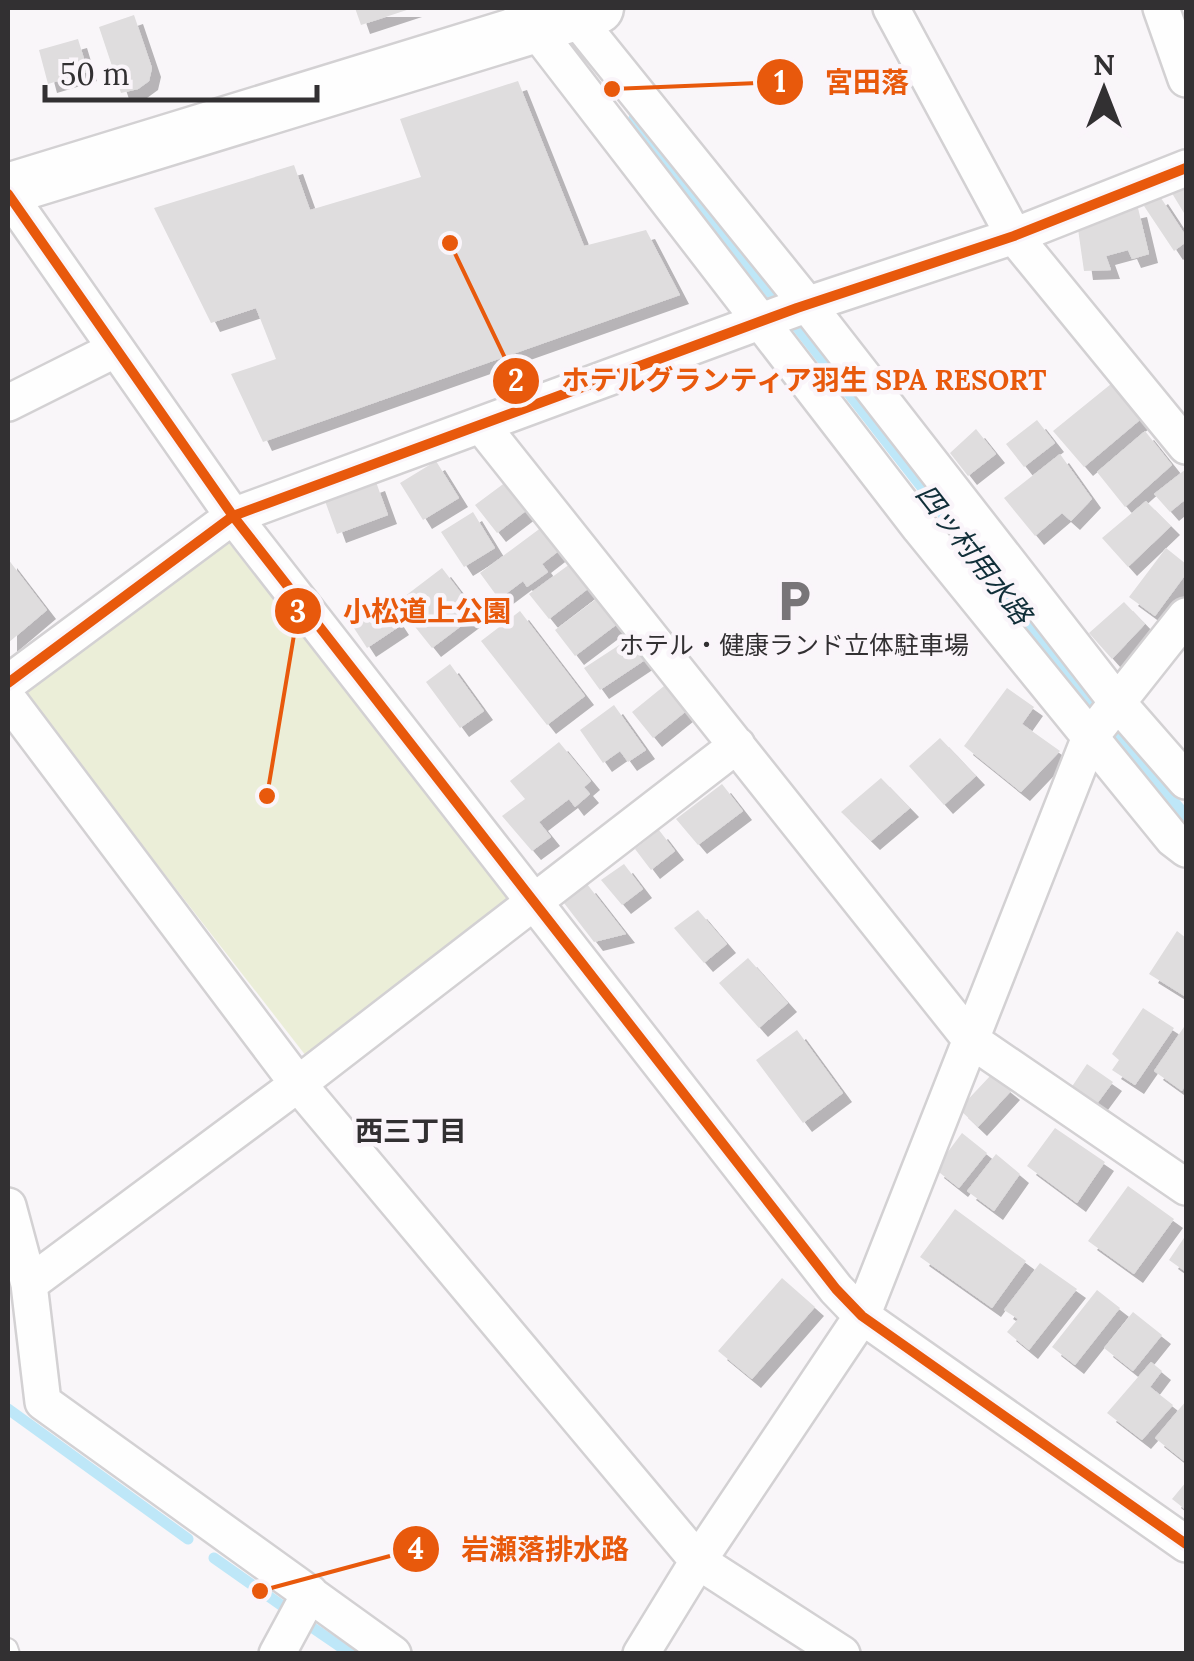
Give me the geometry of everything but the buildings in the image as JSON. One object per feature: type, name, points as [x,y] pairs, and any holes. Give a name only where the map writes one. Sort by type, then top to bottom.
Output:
[{"type":"street","points":[[891,8],[1014,236],[1186,446]]},
{"type":"street","points":[[1161,8],[1186,78]]},
{"type":"street","points":[[559,14],[8,191],[233,516],[810,1259],[862,1316],[1186,1544]]},
{"type":"street","points":[[559,14],[785,312],[1104,719],[1173,839],[1186,849]]},
{"type":"street","points":[[559,14],[785,312],[1104,719],[1186,781]]},
{"type":"street","points":[[8,683],[233,516],[785,312],[1014,236],[1186,168]]},
{"type":"street","points":[[8,403],[116,349]]},
{"type":"street","points":[[482,426],[971,1040],[1186,1186]]},
{"type":"street","points":[[642,1654],[698,1560],[862,1316],[1104,719],[1186,616]]},
{"type":"street","points":[[8,699],[298,1084],[698,1560],[842,1654]]},
{"type":"street","points":[[18,1284],[298,1084],[737,746]]},
{"type":"street","points":[[8,1206],[18,1284],[44,1402],[393,1654]]},
{"type":"street","points":[[277,1654],[310,1593]]},
{"type":"green space","points":[[229,543],[511,899],[306,1056],[24,693]]},
{"type":"waterway","name":"四ッ村用水路","points":[[634,118],[1087,699],[1186,816]]},
{"type":"waterway","points":[[8,1409],[188,1539]]},
{"type":"waterway","points":[[214,1558],[291,1612]]},
{"type":"waterway","points":[[313,1628],[351,1654]]},
{"type":"cycle path","points":[[8,683],[233,516],[797,308],[1014,236],[1186,168]]},
{"type":"cycle path","points":[[8,194],[233,516],[836,1289],[862,1316],[1186,1544]]},
{"type":"place","name":"宮田落","points":[[612,89]]},
{"type":"place","name":"ホテルグランティア羽生 SPA RESORT","points":[[450,243]]},
{"type":"place","name":"ホテル・健康ランド立体駐車場","points":[[794,601]]},
{"type":"place","name":"小松道上公園","points":[[267,796]]},
{"type":"place","name":"岩瀬落排水路","points":[[260,1591]]},
{"type":"district","name":"西三丁目","points":[[411,1131]]}]
